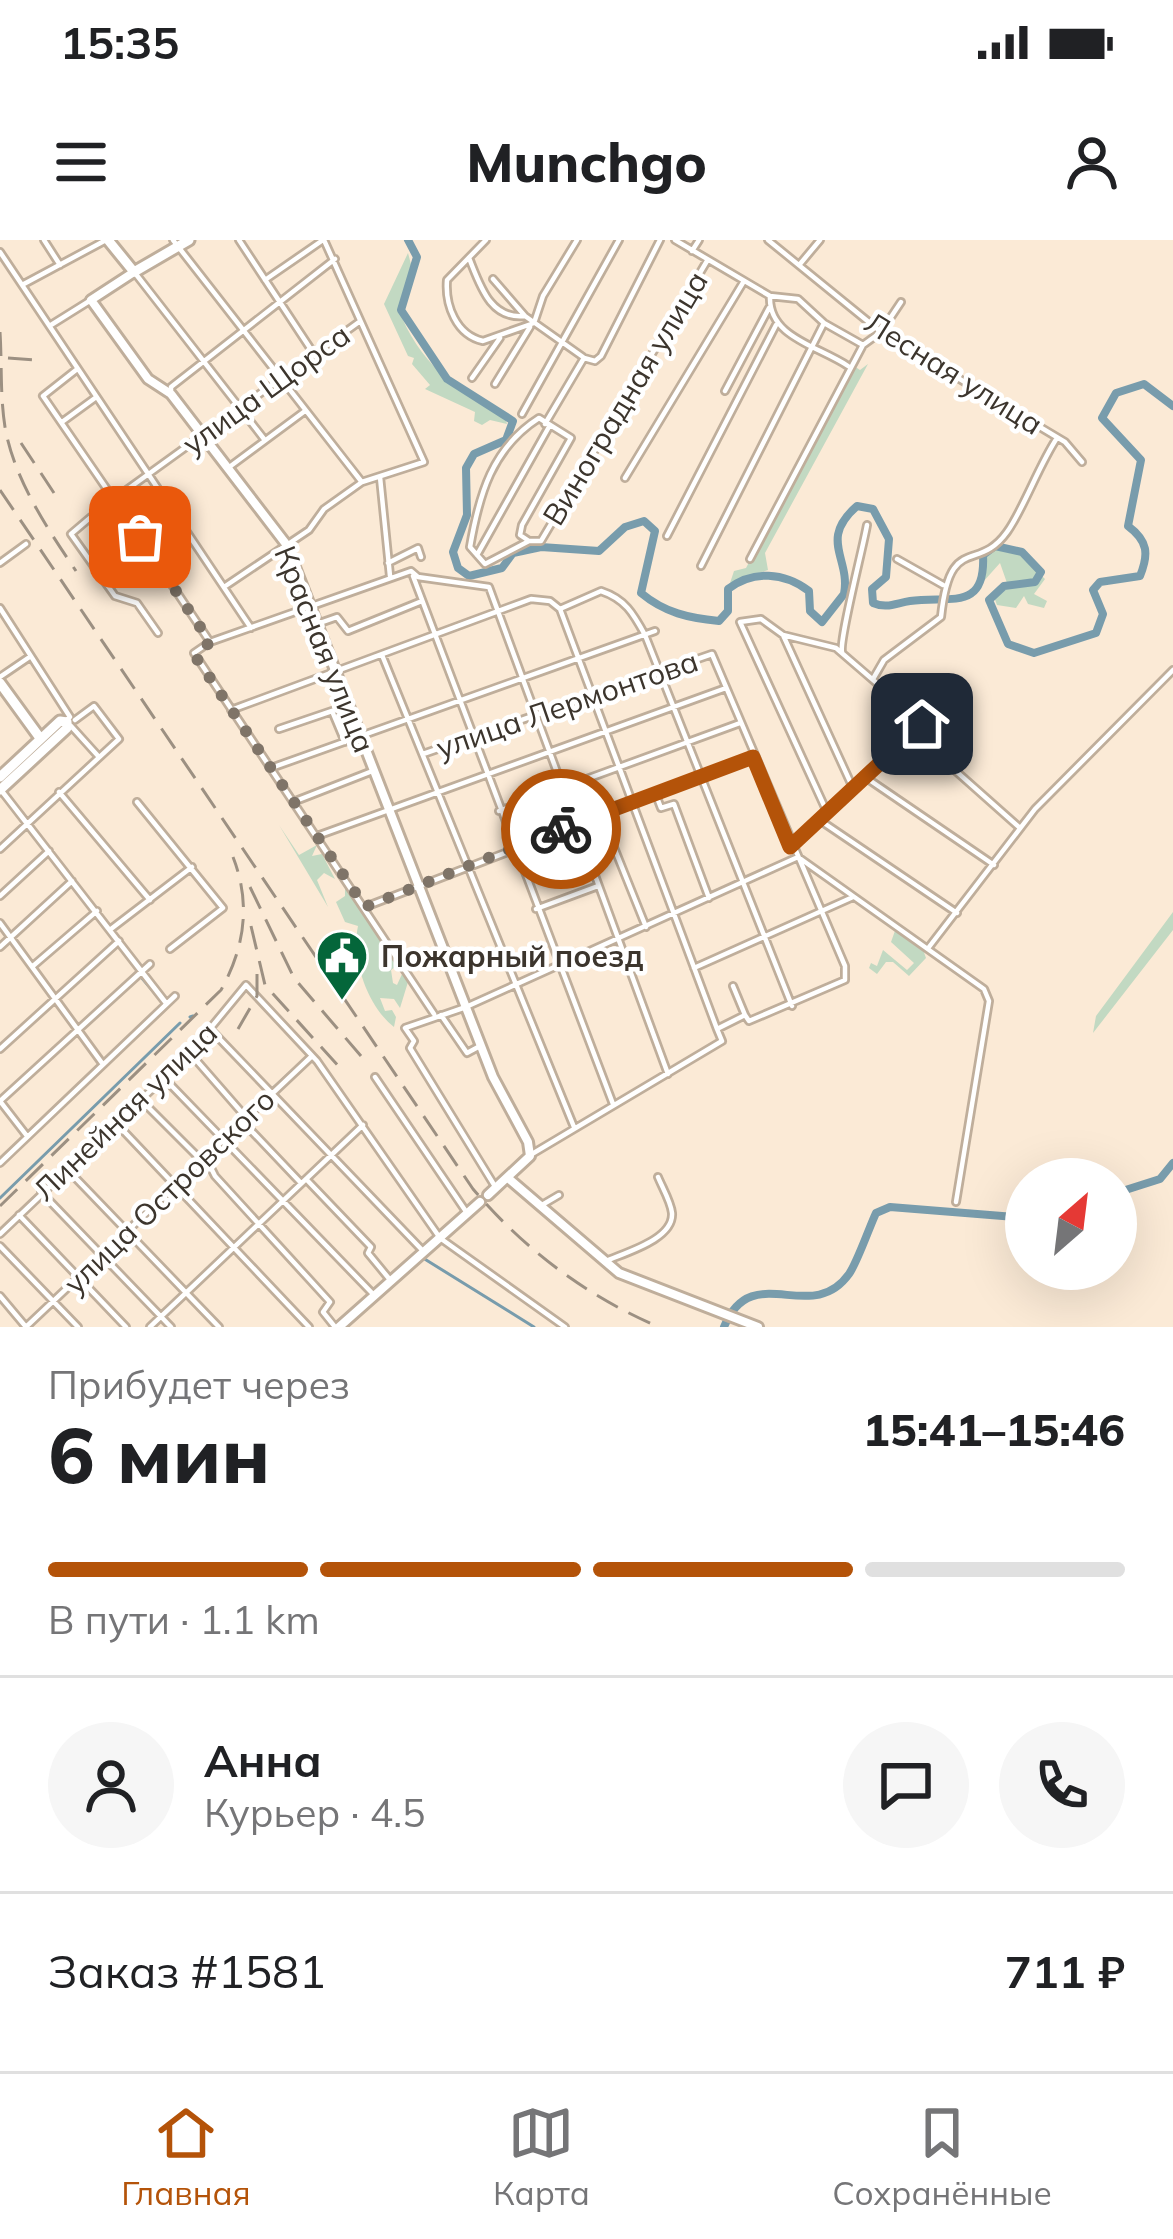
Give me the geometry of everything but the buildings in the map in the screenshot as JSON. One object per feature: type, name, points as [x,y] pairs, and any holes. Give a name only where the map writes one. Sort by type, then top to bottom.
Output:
[{"type":"main road","points":[[107,240],[134,272],[175,243],[188,240]]},
{"type":"main road","points":[[0,680],[40,738]]},
{"type":"main road","points":[[0,777],[40,738],[68,722]]},
{"type":"main road","points":[[0,790],[68,722]]},
{"type":"street","points":[[44,240],[60,266]]},
{"type":"street","points":[[22,285],[107,240]]},
{"type":"street","points":[[238,240],[314,354]]},
{"type":"street","points":[[224,587],[362,482],[422,465],[323,240],[265,280]]},
{"type":"street","points":[[486,240],[447,280],[447,300],[470,338],[500,338],[532,325]]},
{"type":"street","points":[[495,384],[577,240]]},
{"type":"street","points":[[522,414],[619,240]]},
{"type":"street","points":[[493,278],[532,325],[595,361],[660,240]]},
{"type":"street","points":[[675,240],[770,296],[799,299],[824,323],[863,345]]},
{"type":"street","points":[[692,250],[699,240]]},
{"type":"street","name":"Лесная улица","points":[[768,240],[881,332],[1057,438],[1082,462]]},
{"type":"street","points":[[800,264],[820,240]]},
{"type":"street","points":[[175,243],[362,482]]},
{"type":"street","points":[[0,253],[251,628]]},
{"type":"street","points":[[469,258],[492,305],[510,317],[525,316]]},
{"type":"street","points":[[171,394],[171,387],[202,359],[335,260]]},
{"type":"street","name":"Виноградная улица","points":[[529,542],[542,541],[707,261]]},
{"type":"street","points":[[51,325],[134,272],[264,439]]},
{"type":"street","points":[[625,478],[743,281]]},
{"type":"street","points":[[770,296],[776,325],[850,367]]},
{"type":"street","name":"Красная улица","points":[[91,300],[148,380],[171,394],[286,544],[481,1046],[529,1143],[530,1156]]},
{"type":"street","points":[[750,559],[850,367],[901,302]]},
{"type":"street","points":[[725,392],[770,308]]},
{"type":"street","name":"улица Щорса","points":[[114,499],[359,322]]},
{"type":"street","points":[[701,566],[824,323]]},
{"type":"street","points":[[668,536],[776,325]]},
{"type":"street","points":[[472,378],[500,338]]},
{"type":"street","points":[[477,555],[584,358]]},
{"type":"street","points":[[76,370],[43,395],[128,520]]},
{"type":"street","points":[[62,422],[95,398]]},
{"type":"street","points":[[228,468],[305,411]]},
{"type":"street","points":[[539,418],[571,442],[522,525],[520,535],[529,542],[492,564],[470,547],[487,476],[539,418]]},
{"type":"street","points":[[873,679],[884,660],[941,616],[944,585],[957,562],[1004,537],[1057,438]]},
{"type":"street","points":[[380,477],[390,576]]},
{"type":"street","points":[[158,633],[137,603],[115,596],[71,534],[91,517],[126,558],[175,515]]},
{"type":"street","points":[[842,652],[838,635],[853,607],[867,525]]},
{"type":"street","points":[[142,540],[210,642]]},
{"type":"street","points":[[0,562],[26,544]]},
{"type":"street","points":[[388,563],[418,548],[421,557]]},
{"type":"street","points":[[897,559],[944,585]]},
{"type":"street","points":[[411,571],[210,642],[194,653],[437,1015]]},
{"type":"street","points":[[411,571],[418,578],[489,587],[668,1074]]},
{"type":"street","points":[[411,571],[614,1107]]},
{"type":"street","points":[[560,609],[601,591],[632,611],[792,1006]]},
{"type":"street","points":[[141,1100],[203,1158],[330,1302],[322,1312],[337,1327],[540,1147],[722,1041],[560,609],[541,598],[231,710]]},
{"type":"street","points":[[317,624],[337,617],[348,631],[422,601]]},
{"type":"street","points":[[0,608],[70,717],[68,722]]},
{"type":"street","points":[[826,812],[740,622],[761,619],[783,635],[842,652],[923,723]]},
{"type":"street","points":[[270,768],[655,631]]},
{"type":"street","points":[[783,635],[853,788]]},
{"type":"street","name":"улица Лермонтова","points":[[423,754],[712,654],[726,688]]},
{"type":"street","points":[[382,655],[574,1127]]},
{"type":"street","points":[[0,680],[28,658]]},
{"type":"street","points":[[929,947],[1020,828],[1106,732],[1173,670]]},
{"type":"street","points":[[317,836],[726,688],[845,980],[749,1022],[733,986]]},
{"type":"street","points":[[790,847],[944,700]]},
{"type":"street","points":[[0,849],[119,739],[94,706],[68,722]]},
{"type":"street","points":[[279,729],[332,711],[345,742]]},
{"type":"street","points":[[68,722],[99,757]]},
{"type":"street","points":[[499,811],[740,723]]},
{"type":"street","points":[[913,733],[1020,828]]},
{"type":"street","points":[[365,907],[753,757]]},
{"type":"street","points":[[293,802],[375,770]]},
{"type":"street","points":[[865,777],[994,865]]},
{"type":"street","points":[[0,790],[166,1004]]},
{"type":"street","points":[[59,792],[150,900]]},
{"type":"street","points":[[656,794],[662,808],[674,804],[709,898]]},
{"type":"street","points":[[137,802],[224,908],[170,949]]},
{"type":"street","points":[[601,814],[646,927]]},
{"type":"street","points":[[818,819],[957,913]]},
{"type":"street","points":[[0,896],[50,850]]},
{"type":"street","points":[[488,1195],[410,1048],[413,1041],[405,1028],[466,1007],[795,858]]},
{"type":"street","points":[[795,858],[985,989],[989,1001],[956,1202]]},
{"type":"street","points":[[111,930],[192,867]]},
{"type":"street","points":[[0,946],[72,881]]},
{"type":"street","points":[[536,909],[598,886]]},
{"type":"street","points":[[694,968],[854,896]]},
{"type":"street","points":[[33,967],[97,911]]},
{"type":"street","points":[[0,923],[103,1063]]},
{"type":"street","points":[[0,1049],[119,940]]},
{"type":"street","points":[[27,1136],[0,1101],[150,964]]},
{"type":"street","name":"Линейная улица","points":[[0,1234],[65,1167],[190,1053],[246,985],[312,1056]]},
{"type":"street","points":[[0,1163],[175,996]]},
{"type":"street","name":"Красная улица","points":[[437,1015],[467,1053],[481,1046]]},
{"type":"street","points":[[717,1029],[745,1015]]},
{"type":"street","points":[[211,1030],[424,1252]]},
{"type":"street","points":[[190,1053],[244,1115],[242,1121],[371,1246],[368,1253],[391,1281]]},
{"type":"street","points":[[312,1056],[440,1238],[565,1327]]},
{"type":"street","name":"улица Островского","points":[[26,1327],[312,1056]]},
{"type":"street","points":[[375,1077],[467,1213]]},
{"type":"street","points":[[164,1078],[374,1296]]},
{"type":"street","points":[[116,1124],[309,1327]]},
{"type":"street","points":[[150,1327],[363,1125]]},
{"type":"street","points":[[529,1143],[540,1147]]},
{"type":"street","points":[[65,1167],[219,1327]]},
{"type":"street","points":[[604,1262],[661,1235],[669,1225],[672,1211],[658,1177]]},
{"type":"street","points":[[508,1178],[604,1262],[758,1327]]},
{"type":"street","points":[[41,1192],[171,1327]]},
{"type":"street","points":[[537,1207],[559,1195]]},
{"type":"street","points":[[19,1215],[126,1327]]},
{"type":"street","points":[[0,1246],[78,1327]]},
{"type":"street","points":[[0,1296],[26,1327]]},
{"type":"green space","points":[[408,253],[412,268],[399,310],[416,344],[454,385],[504,413],[507,424],[490,420],[482,425],[474,421],[475,412],[425,389],[430,385],[412,364],[414,358],[408,356],[384,304]]},
{"type":"green space","points":[[868,364],[765,553],[768,570],[730,583],[734,571],[746,568],[854,366],[860,370]]},
{"type":"green space","points":[[995,548],[1019,554],[1045,579],[1034,594],[1047,601],[1044,608],[1028,604],[1024,596],[1016,608],[997,605],[994,597],[1007,583],[1000,563],[983,582],[986,557]]},
{"type":"green space","points":[[279,825],[299,855],[317,845],[312,856],[322,854],[335,879],[324,873],[317,880],[328,907]]},
{"type":"green space","points":[[345,883],[399,964],[391,970],[393,983],[397,985],[402,974],[408,982],[400,1008],[394,999],[380,998],[385,1011],[392,1010],[396,1017],[394,1027],[376,1007],[363,981],[358,926],[345,922],[336,902],[345,896]]},
{"type":"green space","points":[[1173,912],[1173,930],[1093,1033],[1096,1016]]},
{"type":"green space","points":[[896,928],[922,947],[926,958],[909,976],[893,962],[886,962],[877,974],[869,968],[871,963],[877,966],[883,950],[907,970],[914,963],[891,942]]},
{"type":"waterway","points":[[408,240],[417,257],[401,310],[447,379],[513,421],[506,440],[474,454],[466,468],[467,515],[453,552],[458,568],[469,576],[502,568],[513,553],[541,547],[599,551],[625,527],[644,521],[655,531],[641,593],[659,605],[719,621],[728,611],[728,589],[768,576],[809,591],[810,611],[822,622],[844,594],[838,539],[857,506],[873,509],[889,539],[886,577],[872,589],[873,603],[878,605],[962,598],[978,586],[983,555],[995,546],[1022,552],[1041,572],[1035,582],[1004,586],[989,600],[1008,644],[1034,653],[1096,633],[1103,614],[1093,590],[1100,582],[1140,576],[1143,568],[1143,543],[1128,526],[1141,460],[1102,418],[1116,393],[1144,384],[1173,406]]},
{"type":"waterway","points":[[141,977],[164,1004]]},
{"type":"waterway","points":[[0,1198],[180,1023]]},
{"type":"waterway","points":[[272,1089],[306,1058]]},
{"type":"waterway","points":[[1137,1186],[1160,1179],[1173,1163]]},
{"type":"waterway","points":[[724,1327],[736,1307],[750,1297],[817,1295],[834,1289],[852,1269],[876,1213],[890,1207],[1005,1216]]},
{"type":"waterway","points":[[423,1258],[534,1327]]},
{"type":"railway","points":[[0,332],[2,404],[9,446],[33,502],[76,571]]},
{"type":"railway","points":[[8,358],[35,360]]},
{"type":"railway","points":[[21,443],[54,493]]},
{"type":"railway","points":[[0,490],[473,1189],[513,1232],[558,1269],[606,1301],[659,1327]]},
{"type":"railway","points":[[0,1206],[221,990],[236,958],[243,925],[242,891],[233,857]]},
{"type":"railway","points":[[250,887],[294,978],[361,1056]]},
{"type":"railway","points":[[251,926],[265,985],[341,1069]]},
{"type":"railway","points":[[238,1029],[257,996],[257,968]]},
{"type":"way so far","points":[[140,537],[210,642],[195,656],[365,907],[561,829]]},
{"type":"place","name":"Пожарный поезд","points":[[342,1002]]},
{"type":"route","points":[[561,829],[753,757],[790,847],[922,724]]}]
